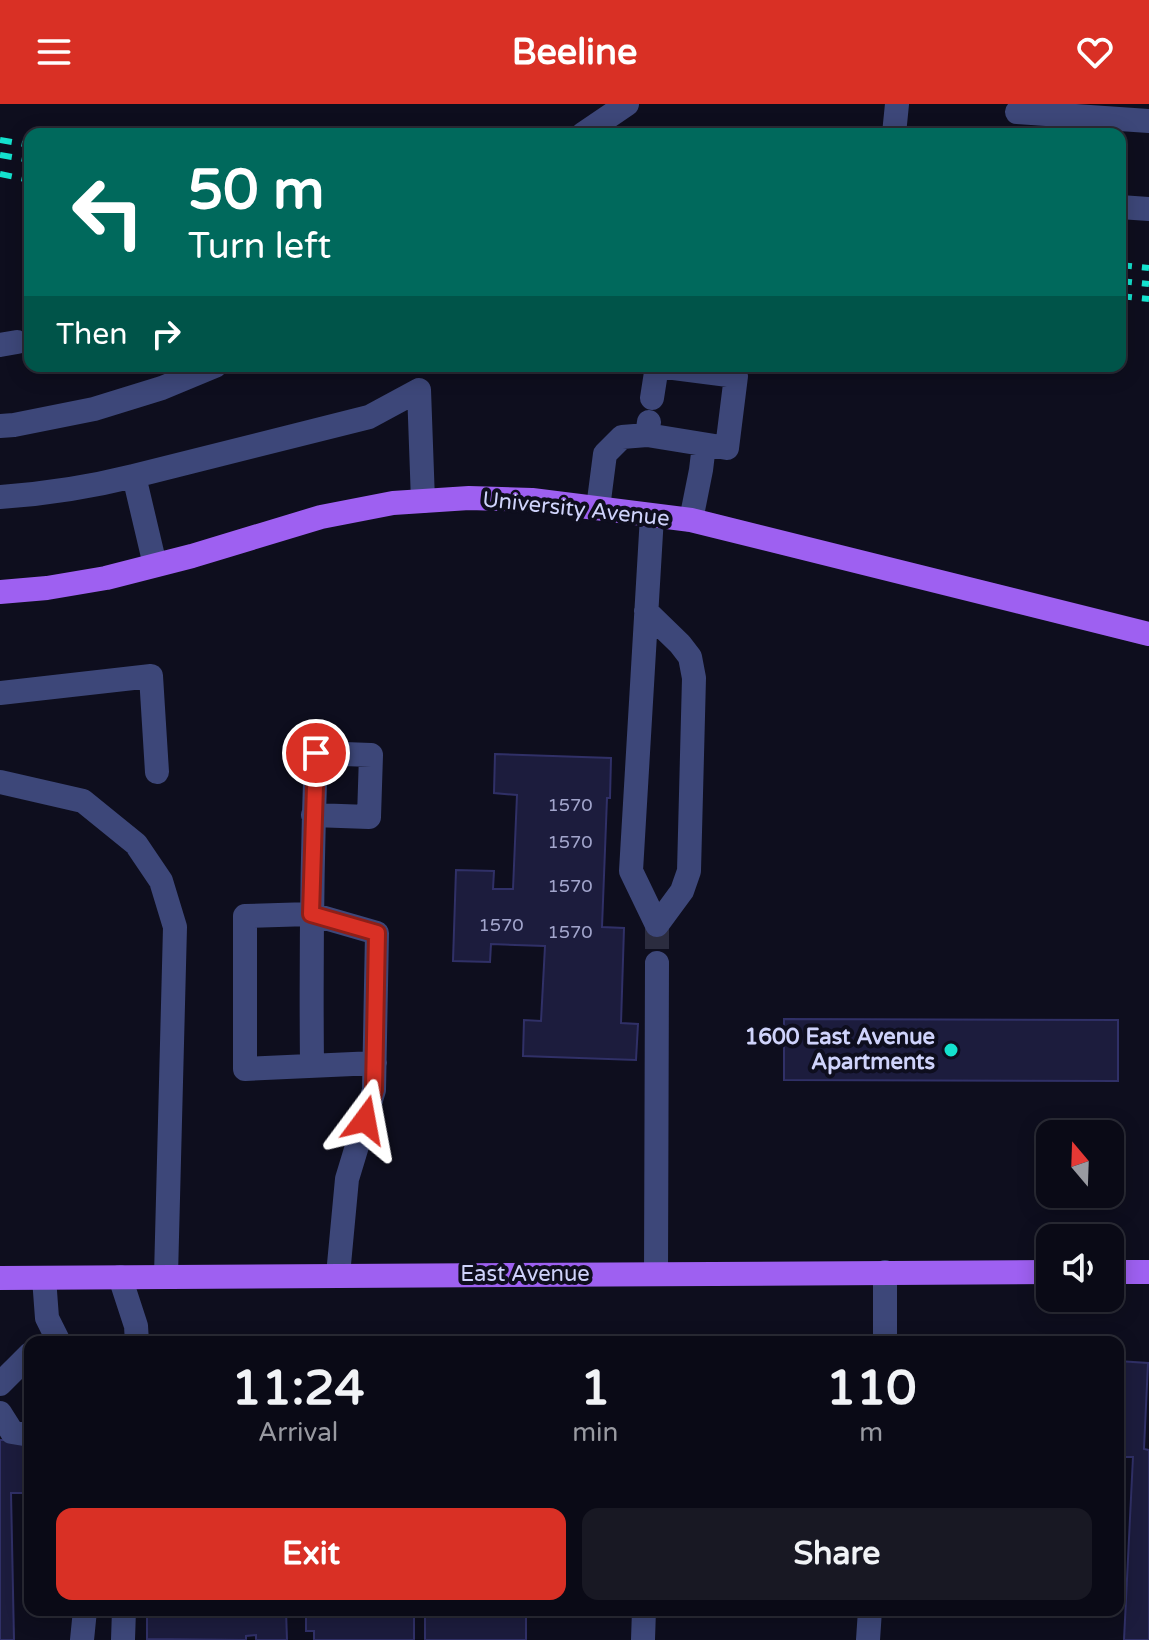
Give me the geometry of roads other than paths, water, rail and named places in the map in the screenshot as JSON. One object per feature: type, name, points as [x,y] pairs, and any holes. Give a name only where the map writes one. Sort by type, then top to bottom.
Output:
[{"type":"main road","name":"University Avenue","points":[[0,592],[106,578],[321,517],[393,503],[469,498],[532,500],[691,520],[1149,634]]},
{"type":"main road","name":"East Avenue","points":[[0,1278],[1036,1272]]},
{"type":"main road","points":[[1124,1272],[1149,1272]]},
{"type":"street","points":[[592,128],[627,104]]},
{"type":"street","points":[[895,128],[897,104]]},
{"type":"street","points":[[1017,117],[1149,121]]},
{"type":"street","points":[[1126,207],[1149,209]]},
{"type":"street","points":[[0,426],[94,409],[162,388],[201,372]]},
{"type":"street","points":[[598,508],[605,454],[649,418],[657,372]]},
{"type":"street","points":[[649,418],[704,445],[727,448],[736,376],[705,372]]},
{"type":"street","points":[[0,497],[105,483],[369,417],[419,390],[423,501]]},
{"type":"street","points":[[691,520],[704,445]]},
{"type":"street","points":[[134,476],[155,565]]},
{"type":"street","points":[[646,611],[690,657],[694,678],[689,871],[682,891],[657,925],[631,871],[646,611],[652,516]]},
{"type":"street","points":[[0,693],[151,676],[157,772]]},
{"type":"street","points":[[0,782],[83,801],[136,844],[161,881],[175,927],[166,1276]]},
{"type":"street","points":[[312,1066],[313,815]]},
{"type":"street","points":[[338,1275],[347,1179],[374,1090],[375,1063],[377,933],[311,914],[245,916],[245,1069],[375,1063]]},
{"type":"street","points":[[656,1274],[657,963]]},
{"type":"street","points":[[885,1272],[885,1336]]},
{"type":"street","points":[[120,1277],[137,1336]]},
{"type":"street","points":[[44,1278],[51,1336]]},
{"type":"street","points":[[0,1384],[24,1360]]},
{"type":"street","points":[[0,1413],[12,1432],[24,1434]]},
{"type":"street","points":[[82,1640],[84,1616]]},
{"type":"street","points":[[123,1640],[124,1616]]},
{"type":"street","points":[[643,1640],[644,1616]]},
{"type":"street","points":[[868,1640],[870,1616]]},
{"type":"tunnel","points":[[657,925],[657,963]]},
{"type":"railway","points":[[0,140],[24,144]]},
{"type":"railway","points":[[0,155],[24,159]]},
{"type":"railway","points":[[0,174],[24,179]]},
{"type":"railway","points":[[1126,266],[1149,268]]},
{"type":"railway","points":[[1126,282],[1149,284]]},
{"type":"railway","points":[[1126,297],[1149,299]]},
{"type":"place","name":"1600 East Avenue Apartments","points":[[951,1050]]}]
